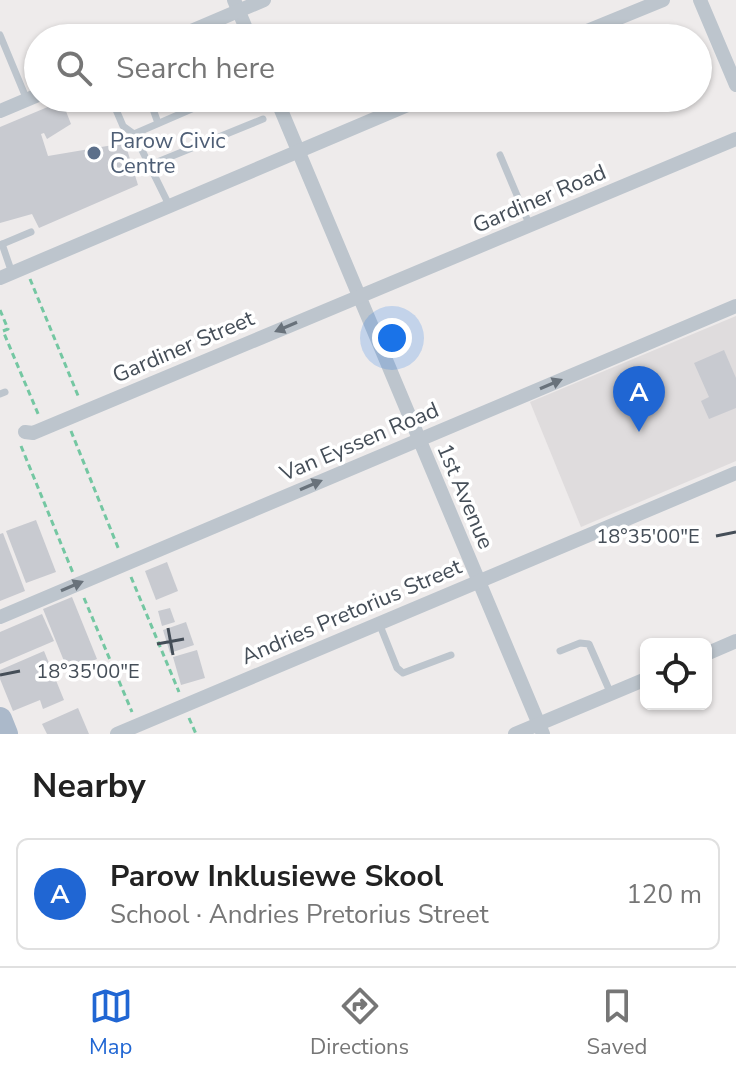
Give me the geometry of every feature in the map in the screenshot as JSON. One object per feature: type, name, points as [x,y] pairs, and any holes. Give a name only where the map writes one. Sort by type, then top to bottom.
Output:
[{"type":"main road","points":[[0,719],[6,734]]},
{"type":"street","points":[[202,24],[237,6],[264,0]]},
{"type":"street","points":[[604,24],[663,0]]},
{"type":"street","points":[[700,0],[710,24]]},
{"type":"street","points":[[712,28],[736,85]]},
{"type":"street","points":[[0,111],[24,101]]},
{"type":"street","name":"1st Avenue","points":[[282,112],[541,729]]},
{"type":"street","points":[[6,275],[390,112]]},
{"type":"street","name":"Gardiner Road","points":[[358,296],[736,139]]},
{"type":"street","name":"Gardiner Street","points":[[23,438],[68,423],[358,296]]},
{"type":"street","name":"Van Eyssen Road","points":[[0,617],[736,306]]},
{"type":"street","name":"Andries Pretorius Street","points":[[117,734],[736,473]]},
{"type":"street","points":[[712,651],[736,641]]},
{"type":"street","points":[[515,734],[541,729],[640,682]]},
{"type":"lane","points":[[0,35],[24,82]]},
{"type":"lane","points":[[117,112],[123,126],[134,134],[169,205]]},
{"type":"lane","points":[[154,112],[158,123]]},
{"type":"lane","points":[[134,134],[184,112]]},
{"type":"lane","points":[[150,165],[263,119]]},
{"type":"lane","points":[[500,155],[530,226]]},
{"type":"lane","points":[[6,275],[1,244],[31,232]]},
{"type":"lane","points":[[379,623],[397,668],[403,673],[451,655]]},
{"type":"lane","points":[[560,651],[580,643],[589,644],[611,694]]},
{"type":"path","points":[[29,275],[81,403]]},
{"type":"path","points":[[0,310],[8,329],[2,331],[40,419]]},
{"type":"path","points":[[68,423],[121,554]]},
{"type":"path","points":[[23,438],[74,574]]},
{"type":"path","points":[[128,570],[196,734]]},
{"type":"path","points":[[81,590],[138,725]]},
{"type":"shaded area","points":[[736,316],[736,461],[581,527],[530,402]]},
{"type":"building","points":[[36,112],[66,112],[71,124],[47,139],[44,133],[41,134],[48,156],[125,143],[138,185],[39,228],[32,214],[0,223],[0,127]]},
{"type":"building","points":[[724,350],[736,378],[736,408],[709,419],[701,401],[709,397],[694,363]]},
{"type":"building","points":[[36,520],[56,572],[26,583],[6,531]]},
{"type":"building","points":[[3,533],[25,591],[0,601],[0,534]]},
{"type":"building","points":[[167,562],[178,591],[156,600],[145,571]]},
{"type":"building","points":[[72,597],[97,659],[68,671],[43,609]]},
{"type":"building","points":[[170,608],[175,622],[162,626],[158,611]]},
{"type":"building","points":[[42,614],[54,641],[0,664],[0,632]]},
{"type":"building","points":[[186,622],[194,645],[170,653],[163,630]]},
{"type":"building","points":[[197,650],[205,678],[181,685],[173,657]]},
{"type":"building","points":[[44,651],[64,700],[43,709],[40,700],[13,711],[0,679],[0,670]]},
{"type":"building","points":[[78,708],[89,734],[47,734],[42,724]]},
{"type":"place","name":"Parow Civic Centre","points":[[94,153]]},
{"type":"place","name":"Parow Inklusiewe Skool","points":[[639,432]]}]
